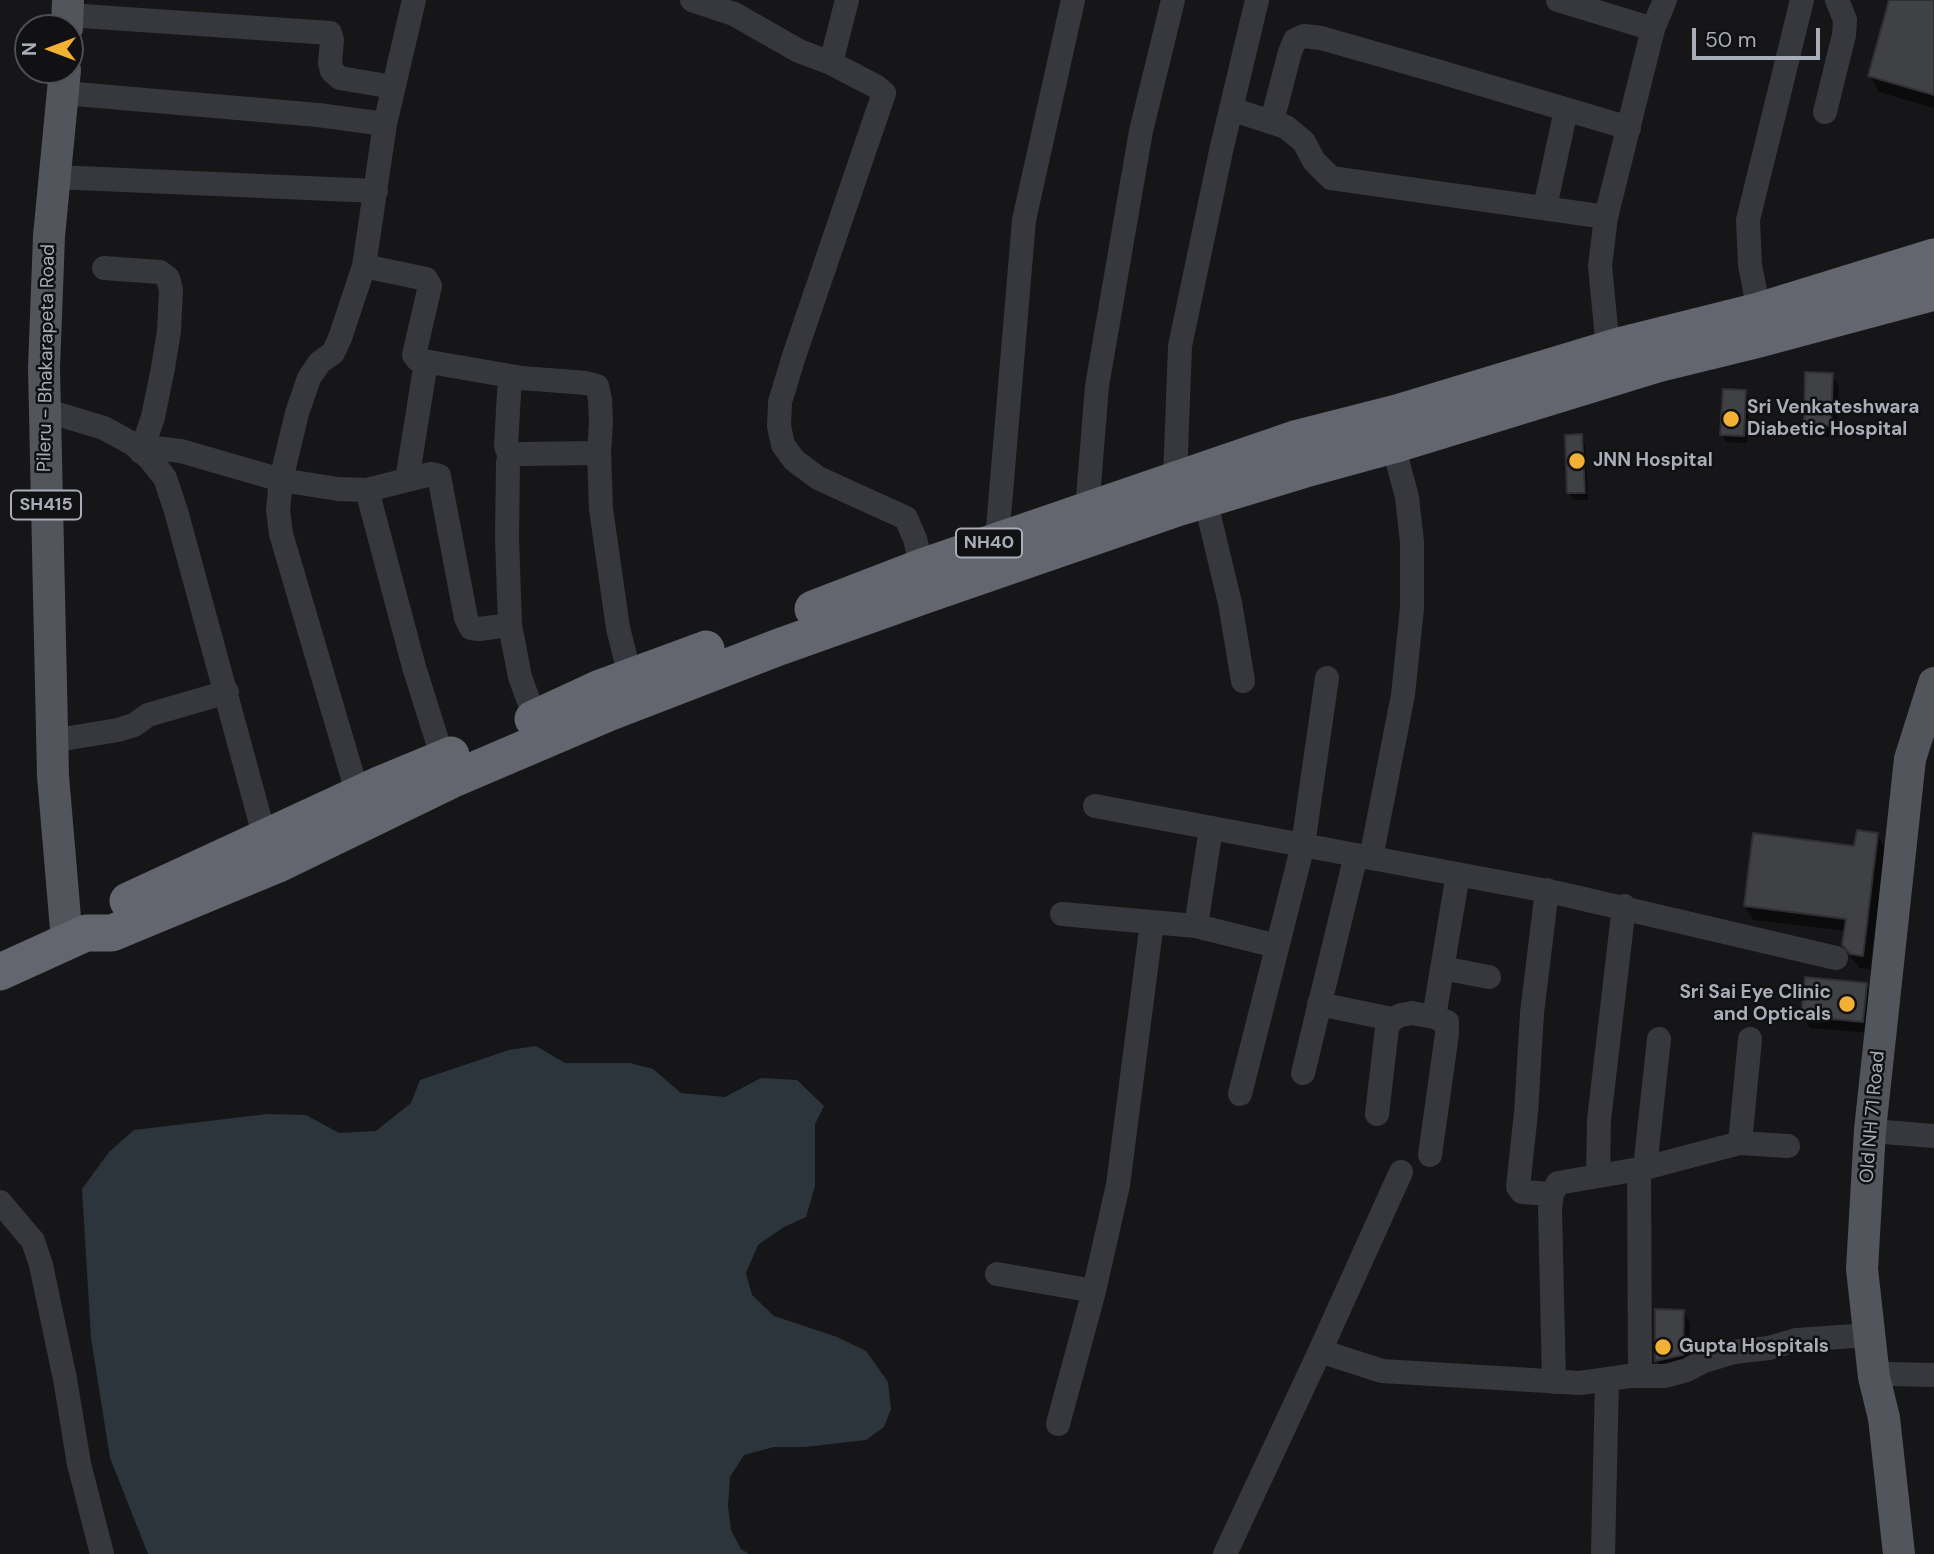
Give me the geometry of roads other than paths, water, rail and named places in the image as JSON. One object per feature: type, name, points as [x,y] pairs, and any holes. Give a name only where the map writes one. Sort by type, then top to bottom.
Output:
[{"type":"highway","name":"NH40","points":[[1617,356],[1888,288],[1934,257]]},
{"type":"highway","name":"NH40","points":[[0,972],[77,937],[112,933],[276,865],[451,780],[636,702],[804,638],[1617,356],[1759,311],[1888,288],[1934,292]]},
{"type":"highway","name":"NH40","points":[[77,937],[103,912],[358,795],[630,676],[997,540],[1295,439],[1398,433]]},
{"type":"main road","name":"Pileru - Bhakarapeta Road","points":[[64,84],[49,236],[44,410],[51,741],[77,937]]},
{"type":"main road","name":"Old NH 71 Road","points":[[1899,1554],[1884,1418],[1874,1377],[1862,1269],[1870,1130],[1910,759],[1934,683]]},
{"type":"main road","name":"Old NH 71 Road","points":[[1921,1554],[1888,1374],[1876,1269],[1884,1132],[1922,775],[1934,729]]},
{"type":"street","points":[[358,795],[282,534],[278,510],[297,413],[309,378],[320,362],[333,353],[364,266],[385,124],[414,0]]},
{"type":"street","points":[[693,0],[736,7],[799,51],[831,63],[884,93],[794,356],[780,402],[779,426],[783,445],[794,460],[818,478],[906,519],[915,539],[922,567]]},
{"type":"street","points":[[831,63],[847,0]]},
{"type":"street","points":[[997,540],[1024,220],[1073,0]]},
{"type":"street","points":[[1087,510],[1097,386],[1141,131],[1173,0]]},
{"type":"street","points":[[1175,479],[1180,346],[1257,0]]},
{"type":"street","points":[[1558,0],[1653,29]]},
{"type":"street","points":[[1617,356],[1600,266],[1606,217],[1653,29],[1665,0]]},
{"type":"street","points":[[1759,311],[1750,265],[1748,220],[1802,0]]},
{"type":"street","points":[[1825,112],[1844,35],[1845,20],[1837,0]]},
{"type":"street","points":[[84,15],[330,33],[330,63],[332,71],[340,78],[393,87]]},
{"type":"street","points":[[1272,121],[1290,52],[1296,40],[1304,36],[1437,71],[1629,128]]},
{"type":"street","points":[[84,84],[385,124]]},
{"type":"street","points":[[1231,108],[1286,127],[1304,142],[1314,161],[1331,178],[1606,217]]},
{"type":"street","points":[[1545,207],[1566,110]]},
{"type":"street","points":[[55,177],[376,191]]},
{"type":"street","points":[[364,266],[426,279],[430,286],[414,355],[418,360],[509,376],[597,386],[601,422],[601,509],[618,628],[630,676]]},
{"type":"street","points":[[104,268],[160,272],[168,278],[171,290],[169,331],[163,368],[153,417],[141,452]]},
{"type":"street","points":[[407,480],[426,362]]},
{"type":"street","points":[[509,376],[506,446],[510,457],[506,505],[510,625],[520,677],[535,718]]},
{"type":"street","points":[[44,410],[104,428],[150,459],[165,478],[227,692],[265,838]]},
{"type":"street","points":[[1303,1073],[1319,1003],[1364,856],[1403,695],[1412,608],[1412,542],[1398,433]]},
{"type":"street","points":[[141,452],[155,448],[181,451],[282,481],[338,489],[367,490],[431,474],[439,476],[466,618],[471,628],[510,625]]},
{"type":"street","points":[[510,457],[522,454],[599,453]]},
{"type":"street","points":[[367,490],[410,655],[443,758]]},
{"type":"street","points":[[1205,499],[1235,628],[1242,681]]},
{"type":"street","points":[[1240,1094],[1303,845],[1327,678]]},
{"type":"street","points":[[51,741],[118,730],[134,725],[148,715],[227,692]]},
{"type":"street","points":[[1095,806],[1547,890],[1836,958]]},
{"type":"street","points":[[1196,926],[1211,828]]},
{"type":"street","points":[[1434,1017],[1458,874]]},
{"type":"street","points":[[1547,890],[1532,1013],[1518,1187],[1522,1192],[1552,1194]]},
{"type":"street","points":[[1598,1176],[1599,1120],[1624,906]]},
{"type":"street","points":[[1062,914],[1196,926],[1277,946]]},
{"type":"street","points":[[1058,1424],[1094,1291],[1118,1185],[1153,922]]},
{"type":"street","points":[[1442,968],[1489,976]]},
{"type":"street","points":[[1319,1003],[1392,1019]]},
{"type":"street","points":[[1377,1114],[1387,1028],[1392,1019],[1401,1014],[1412,1013],[1447,1022],[1430,1155]]},
{"type":"street","points":[[1640,1376],[1642,1168],[1659,1039]]},
{"type":"street","points":[[1740,1143],[1750,1039]]},
{"type":"street","points":[[1884,1132],[1934,1136]]},
{"type":"street","points":[[1555,1381],[1550,1209],[1552,1194],[1558,1183],[1642,1168],[1740,1143],[1788,1146]]},
{"type":"street","points":[[1224,1554],[1401,1172]]},
{"type":"street","points":[[0,1202],[33,1241],[41,1265],[65,1379],[79,1464],[102,1554]]},
{"type":"street","points":[[997,1274],[1094,1291]]},
{"type":"street","points":[[1320,1351],[1382,1371],[1580,1383],[1665,1376],[1724,1355],[1769,1349],[1796,1340],[1869,1335]]},
{"type":"street","points":[[1888,1374],[1934,1375]]},
{"type":"street","points":[[1602,1554],[1606,1380]]},
{"type":"place","name":"Sri Venkateshwara Diabetic Hospital","points":[[1731,419]]},
{"type":"place","name":"JNN Hospital","points":[[1577,461]]},
{"type":"place","name":"Sri Sai Eye Clinic and Opticals","points":[[1847,1004]]},
{"type":"place","name":"Gupta Hospitals","points":[[1663,1347]]}]
